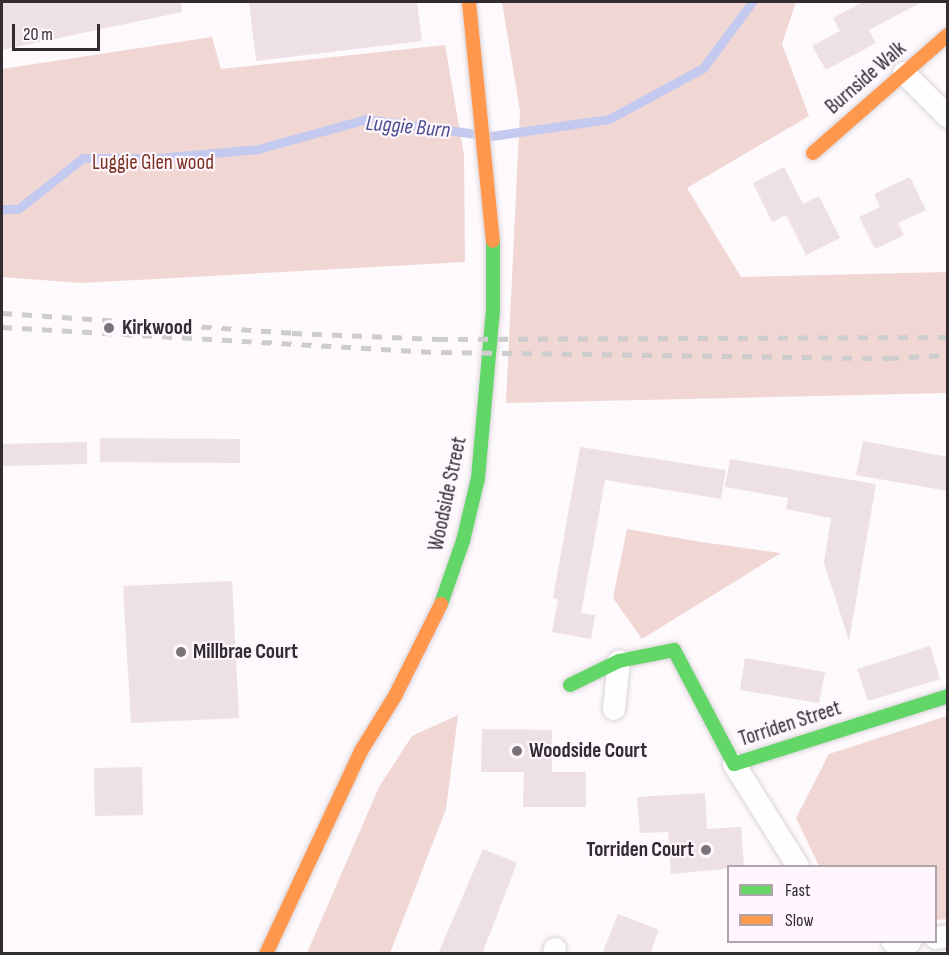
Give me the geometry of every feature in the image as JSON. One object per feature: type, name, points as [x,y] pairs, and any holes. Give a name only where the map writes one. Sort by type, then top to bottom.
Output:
[{"type":"street","name":"Woodside Street","points":[[266,954],[360,751],[395,696],[439,610],[463,541],[477,478],[493,311],[493,212],[489,155],[469,2]]},
{"type":"street","name":"Burnside Walk","points":[[813,153],[948,35]]},
{"type":"street","points":[[904,73],[948,117]]},
{"type":"street","name":"Torriden Street","points":[[619,662],[674,650],[734,764],[948,696]]},
{"type":"street","points":[[570,685],[619,662]]},
{"type":"street","points":[[614,709],[619,662]]},
{"type":"street","points":[[734,764],[797,865]]},
{"type":"green space","points":[[502,2],[796,2],[782,44],[809,116],[687,188],[741,277],[947,272],[947,393],[506,403],[520,111]]},
{"type":"green space","name":"Luggie Glen wood","points":[[212,37],[221,69],[445,45],[464,155],[465,262],[81,283],[2,277],[2,69]]},
{"type":"green space","points":[[627,529],[781,553],[642,639],[613,598]]},
{"type":"green space","points":[[458,715],[446,809],[390,953],[307,953],[379,787],[412,736]]},
{"type":"green space","points":[[947,716],[947,919],[937,920],[937,865],[819,865],[796,818],[829,754]]},
{"type":"building","points":[[2,2],[181,2],[182,12],[2,50]]},
{"type":"building","points":[[249,2],[417,2],[422,41],[256,61]]},
{"type":"building","points":[[863,2],[922,2],[869,30],[876,43],[826,70],[812,46],[840,31],[833,18]]},
{"type":"building","points":[[784,167],[803,204],[819,196],[840,238],[806,255],[786,215],[772,222],[753,183]]},
{"type":"building","points":[[910,177],[926,210],[898,223],[904,235],[875,249],[859,217],[880,207],[874,194]]},
{"type":"building","points":[[100,438],[240,439],[240,463],[100,462]]},
{"type":"building","points":[[863,441],[948,457],[948,491],[856,475]]},
{"type":"building","points":[[87,442],[87,464],[2,466],[2,444]]},
{"type":"building","points":[[580,447],[726,470],[721,499],[605,480],[581,613],[595,615],[591,639],[552,632],[558,599],[553,598]]},
{"type":"building","points":[[730,459],[876,484],[849,641],[824,563],[831,518],[786,509],[788,498],[725,487]]},
{"type":"building","name":"Millbrae Court","points":[[232,581],[239,718],[131,723],[123,586]]},
{"type":"building","points":[[930,646],[940,679],[868,701],[857,669]]},
{"type":"building","points":[[745,658],[825,672],[819,703],[740,690]]},
{"type":"building","name":"Woodside Court","points":[[482,729],[552,730],[552,772],[586,772],[586,807],[523,807],[524,772],[481,772]]},
{"type":"building","points":[[142,767],[143,815],[95,816],[94,768]]},
{"type":"building","name":"Torriden Court","points":[[705,793],[707,829],[741,827],[744,865],[727,865],[727,869],[671,874],[668,832],[640,833],[637,797]]},
{"type":"building","points":[[483,849],[517,863],[482,954],[438,954]]},
{"type":"building","points":[[618,914],[659,930],[650,954],[602,954]]},
{"type":"waterway","name":"Luggie Burn","points":[[491,136],[609,119],[703,68],[752,2]]},
{"type":"waterway","name":"Luggie Burn","points":[[2,209],[18,209],[83,158],[157,158],[258,149],[366,119],[477,134]]},
{"type":"railway","points":[[2,313],[292,333],[438,339],[948,337]]},
{"type":"railway","points":[[2,327],[442,352],[889,358],[948,355]]},
{"type":"traffic: fast","points":[[441,604],[463,541],[478,478],[493,311],[493,241]]},
{"type":"traffic: fast","points":[[570,685],[619,661],[674,650],[734,764],[948,696]]},
{"type":"traffic: slow","points":[[469,2],[493,241]]},
{"type":"traffic: slow","points":[[813,153],[948,35]]},
{"type":"traffic: slow","points":[[266,954],[361,751],[395,696],[441,604]]},
{"type":"place","name":"Kirkwood","points":[[109,328]]},
{"type":"place","name":"Millbrae Court","points":[[181,652]]},
{"type":"place","name":"Woodside Court","points":[[517,751]]},
{"type":"place","name":"Torriden Court","points":[[706,850]]}]
